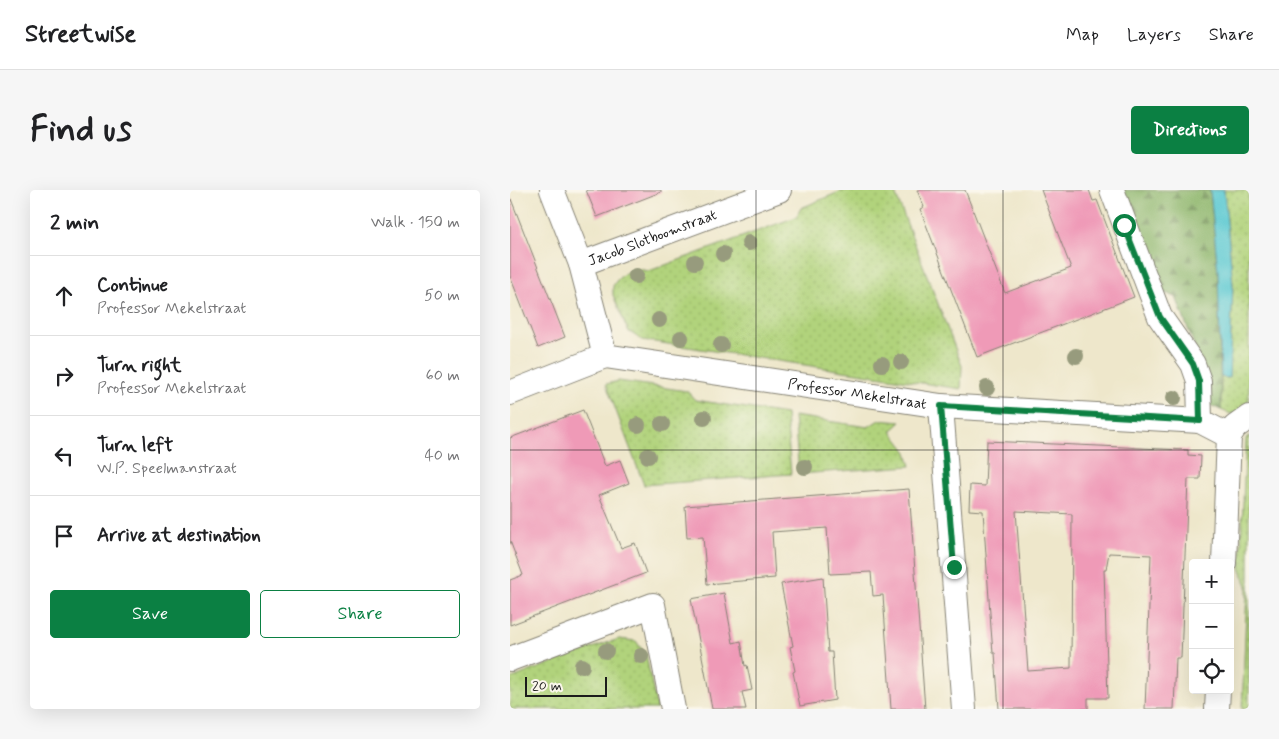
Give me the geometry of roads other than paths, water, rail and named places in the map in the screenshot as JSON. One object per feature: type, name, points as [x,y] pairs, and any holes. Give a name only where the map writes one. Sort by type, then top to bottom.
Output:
[{"type":"street","points":[[510,393],[605,356],[581,264],[552,190]]},
{"type":"street","name":"Jacob Slotboomstraat","points":[[581,264],[779,190]]},
{"type":"street","points":[[1112,190],[1160,317],[1193,364],[1199,381],[1200,421]]},
{"type":"street","name":"Professor Mekelstraat","points":[[605,356],[941,406],[1200,421],[1229,436]]},
{"type":"street","points":[[941,406],[964,709]]},
{"type":"street","points":[[1224,559],[1229,436],[1235,427],[1249,417]]},
{"type":"street","points":[[510,660],[653,605],[673,709]]},
{"type":"street","points":[[1217,709],[1218,694]]},
{"type":"water","points":[[1210,190],[1224,190],[1233,285],[1229,378],[1221,377],[1218,272]]}]
